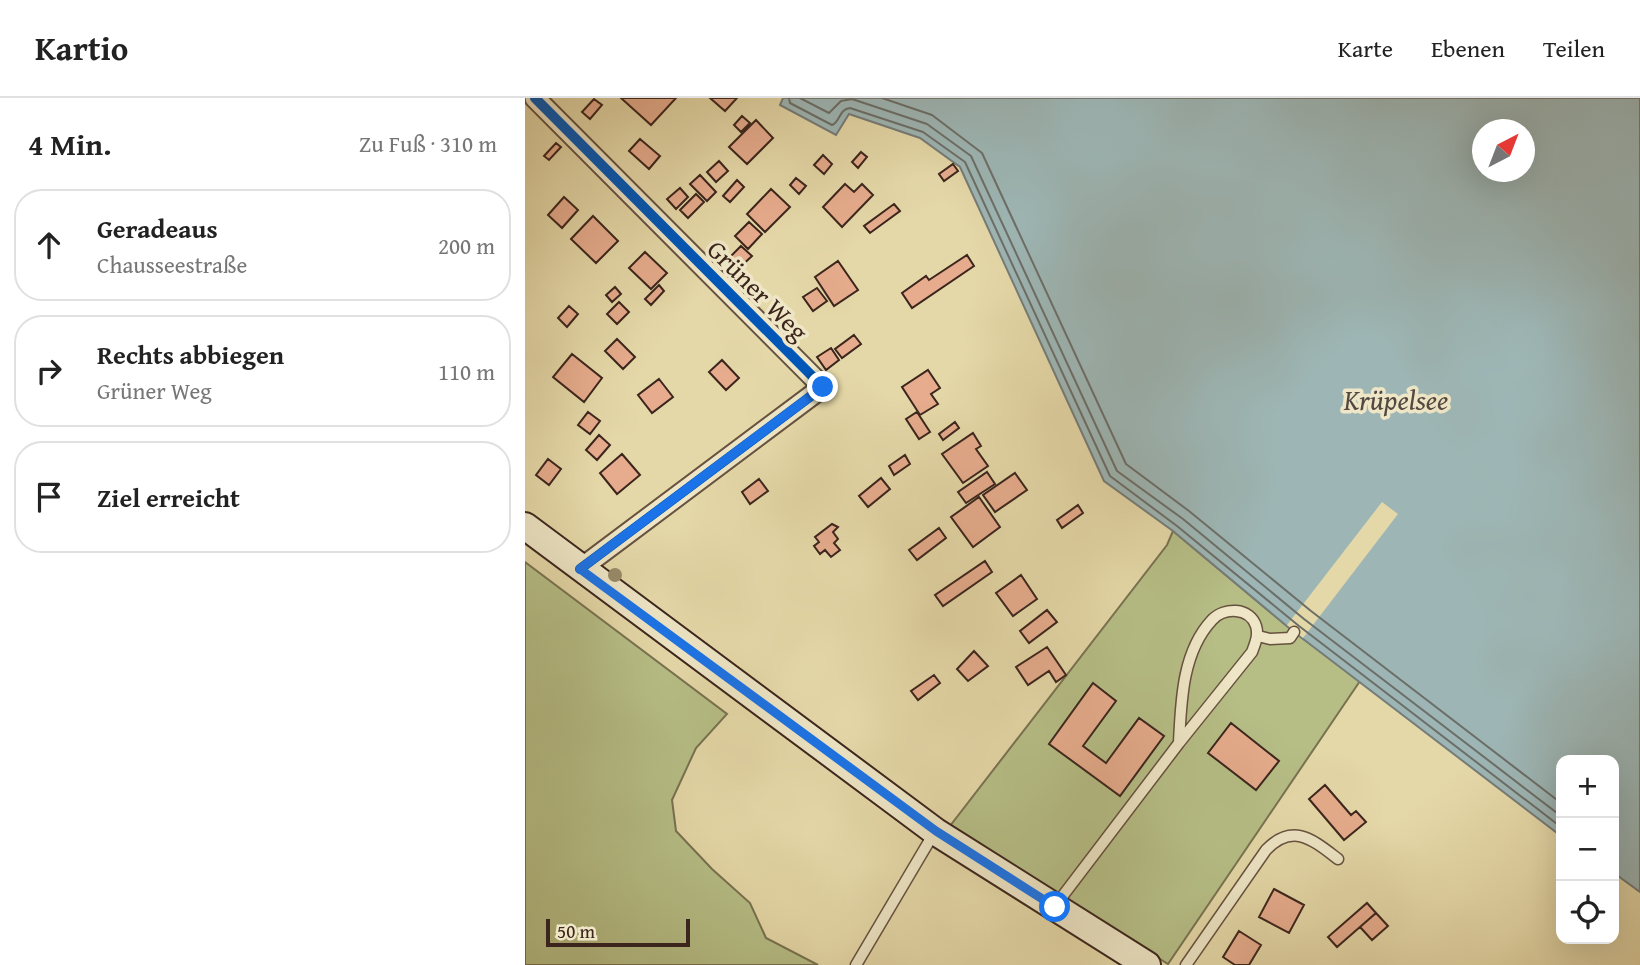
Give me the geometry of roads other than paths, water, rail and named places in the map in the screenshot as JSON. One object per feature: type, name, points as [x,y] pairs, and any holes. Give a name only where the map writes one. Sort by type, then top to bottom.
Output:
[{"type":"main road","points":[[525,526],[936,831],[1147,965]]},
{"type":"street","name":"Grüner Weg","points":[[535,98],[823,387],[580,569]]},
{"type":"lane","points":[[1055,907],[1179,743],[1252,652],[1258,635],[1256,625],[1248,615],[1239,611],[1225,612],[1215,617],[1191,655],[1184,684],[1179,743]]},
{"type":"lane","points":[[1258,635],[1281,639],[1290,638],[1294,632]]},
{"type":"lane","points":[[856,965],[936,831]]},
{"type":"lane","points":[[1186,965],[1276,839],[1288,835],[1302,836],[1339,859]]},
{"type":"water","name":"Krüpelsee","points":[[783,98],[1640,98],[1640,892],[1619,877],[1619,755],[1556,755],[1556,832],[1294,632],[1173,531],[1104,481],[960,167],[920,138],[849,114],[836,135],[780,105]]}]
